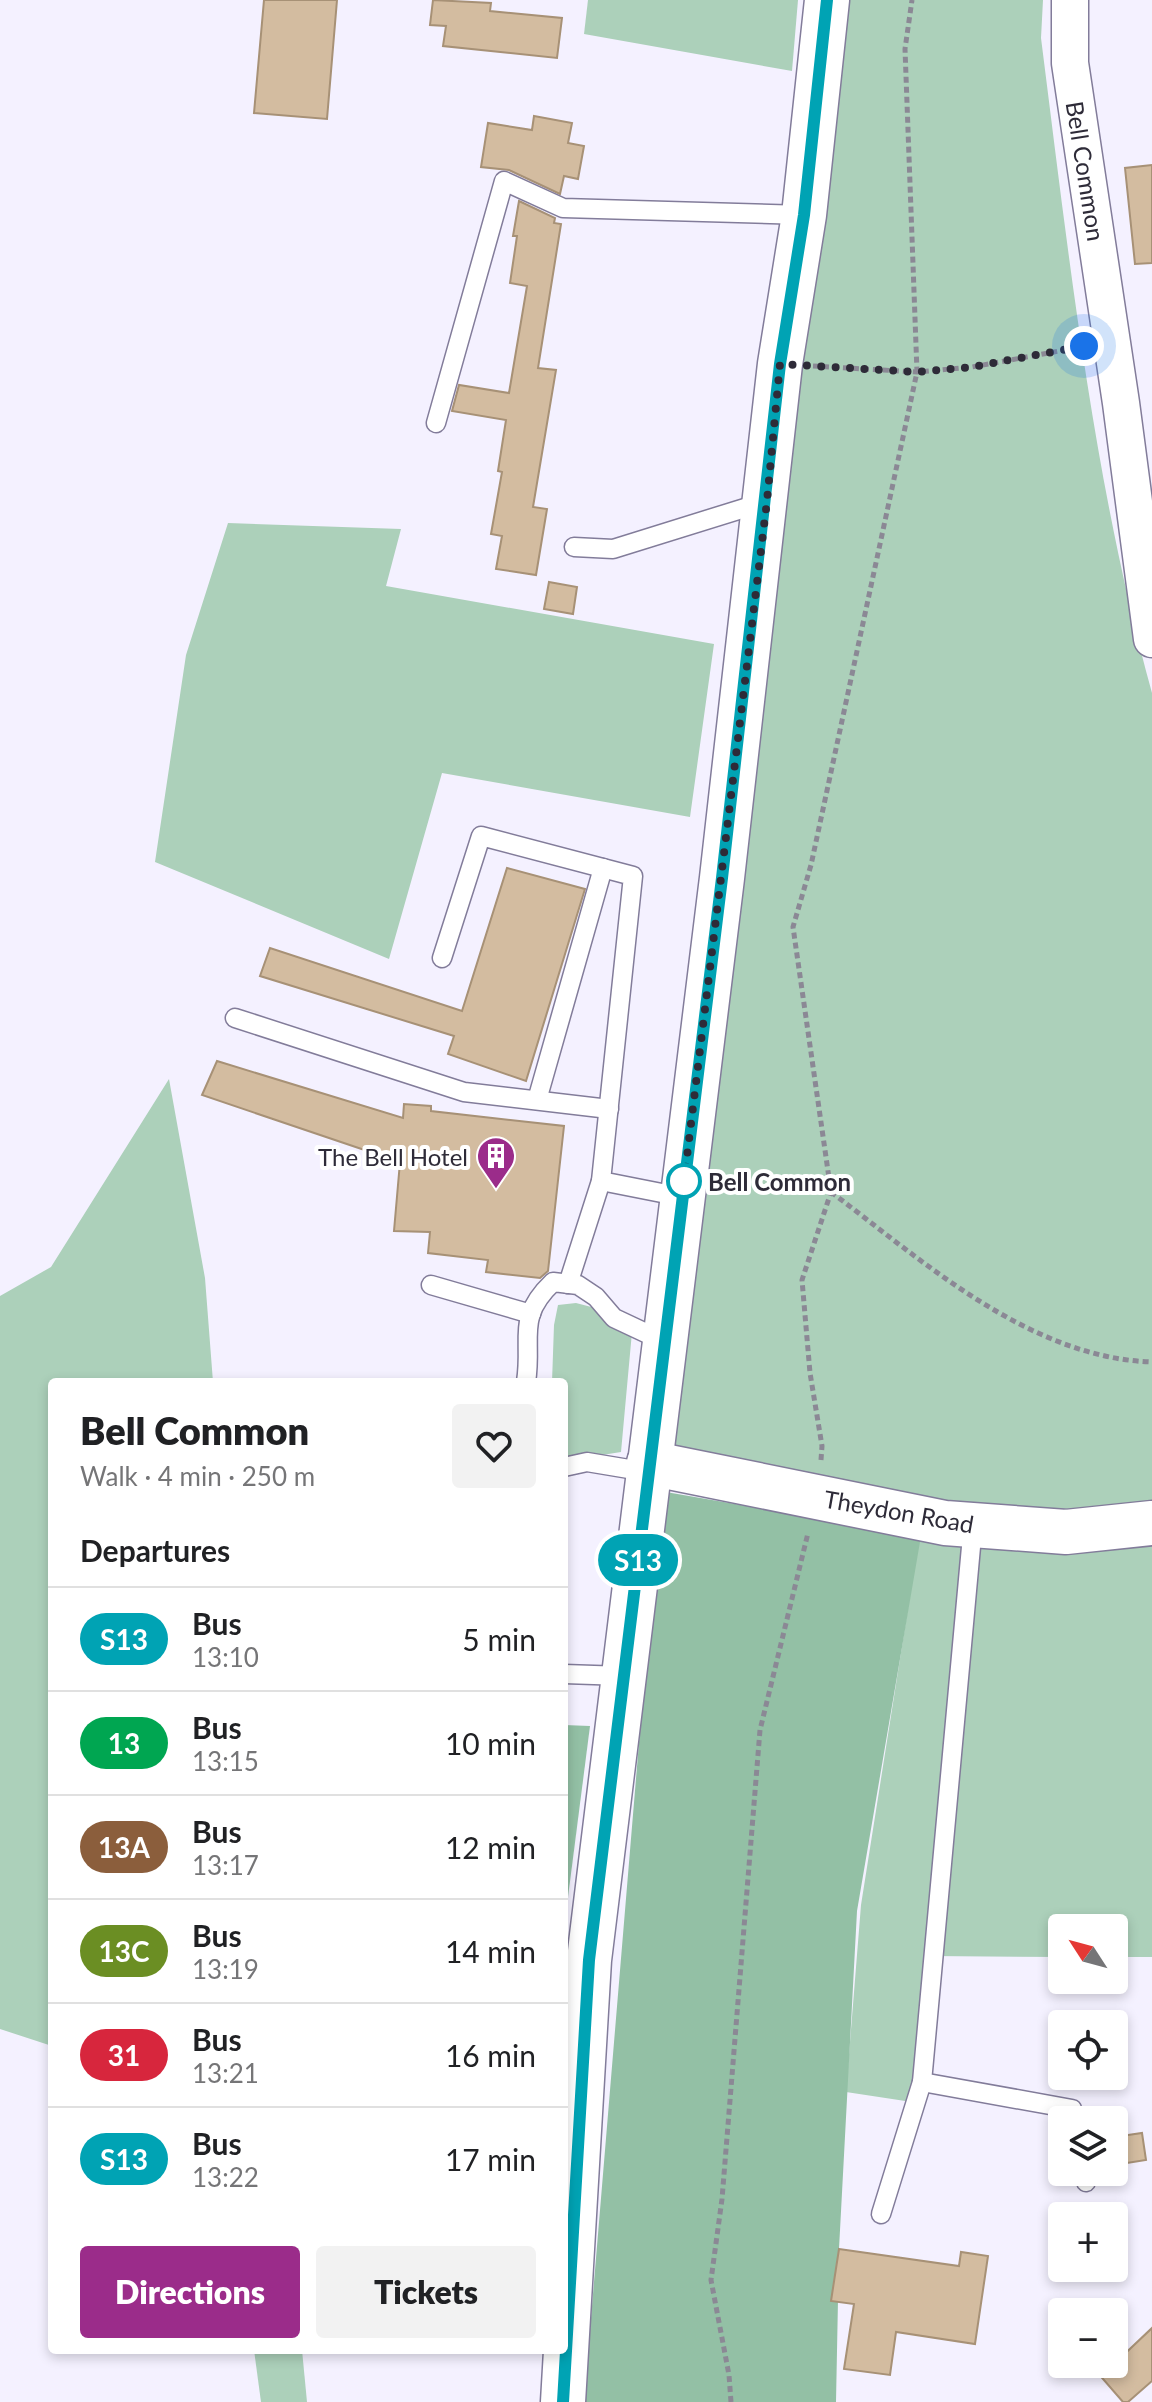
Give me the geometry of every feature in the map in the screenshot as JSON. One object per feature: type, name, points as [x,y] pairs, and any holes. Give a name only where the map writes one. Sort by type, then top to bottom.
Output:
[{"type":"main road","points":[[568,2317],[589,1960],[767,501],[780,364],[804,215],[827,0]]},
{"type":"main road","name":"Theydon Road","points":[[648,1467],[945,1523],[1066,1532],[1152,1523]]},
{"type":"main road","points":[[563,2402],[566,2354]]},
{"type":"street","name":"Bell Common","points":[[1070,0],[1070,63],[1152,639]]},
{"type":"lane","points":[[436,423],[504,181],[563,208],[804,215]]},
{"type":"lane","points":[[574,547],[613,549],[767,501]]},
{"type":"lane","points":[[442,958],[481,836],[633,876],[601,1181],[568,1284]]},
{"type":"lane","points":[[537,1100],[603,868]]},
{"type":"lane","points":[[235,1018],[464,1092],[609,1109]]},
{"type":"lane","points":[[601,1181],[682,1197]]},
{"type":"lane","points":[[526,1378],[526,1331],[537,1297],[553,1282],[578,1285],[596,1297],[614,1318],[665,1342]]},
{"type":"lane","points":[[431,1285],[531,1314]]},
{"type":"lane","points":[[568,1466],[587,1462],[648,1467]]},
{"type":"lane","points":[[881,2214],[922,2082],[973,1525]]},
{"type":"lane","points":[[568,1674],[624,1676]]},
{"type":"lane","points":[[922,2082],[1055,2106]]},
{"type":"path","points":[[731,2402],[711,2280],[722,2199],[760,1730],[816,1497],[822,1446],[810,1373],[802,1280],[831,1192],[793,927],[811,865],[917,372],[905,49],[912,0]]},
{"type":"path","points":[[780,364],[917,372],[972,367],[1111,341]]},
{"type":"path","points":[[831,1192],[958,1289],[1053,1341],[1127,1361],[1152,1362]]},
{"type":"green space","points":[[588,0],[798,0],[792,71],[584,34]]},
{"type":"green space","name":"Bell Common","points":[[838,0],[1043,0],[1041,38],[1085,368],[1114,531],[1152,693],[1152,1505],[1011,1518],[674,1455],[715,1050]]},
{"type":"green space","points":[[228,523],[401,529],[386,586],[714,644],[690,817],[442,773],[389,959],[155,862],[186,655]]},
{"type":"green space","points":[[169,1079],[205,1278],[213,1378],[48,1378],[48,2045],[0,2029],[0,1296],[51,1267]]},
{"type":"green space","points":[[576,1303],[599,1309],[632,1332],[621,1452],[568,1460],[568,1378],[552,1378],[558,1305]]},
{"type":"green space","points":[[660,1491],[921,1536],[857,1911],[839,2249],[836,2402],[584,2402]]},
{"type":"green space","points":[[1152,1537],[1152,1957],[1128,1957],[1128,1914],[1048,1914],[1048,1957],[930,1956],[925,2104],[846,2092],[861,1905],[919,1539]]},
{"type":"green space","points":[[568,1725],[590,1726],[568,1897]]},
{"type":"green space","points":[[255,2354],[302,2354],[307,2402],[261,2402]]},
{"type":"building","points":[[264,0],[337,0],[327,119],[254,113]]},
{"type":"building","points":[[433,0],[491,3],[490,11],[562,18],[557,58],[443,46],[446,26],[430,25]]},
{"type":"building","points":[[534,116],[572,123],[568,143],[584,146],[578,179],[564,176],[560,194],[509,170],[481,167],[488,123],[532,130]]},
{"type":"building","points":[[1152,165],[1152,263],[1135,264],[1125,168]]},
{"type":"building","points":[[519,201],[555,218],[554,223],[561,224],[538,368],[556,370],[533,507],[547,509],[536,575],[496,569],[502,536],[491,534],[502,472],[498,471],[506,420],[452,411],[459,385],[509,393],[527,286],[510,283]]},
{"type":"building","points":[[549,582],[577,587],[573,614],[544,609]]},
{"type":"building","points":[[507,868],[585,889],[526,1081],[448,1054],[454,1036],[260,976],[270,948],[462,1011]]},
{"type":"building","points":[[217,1061],[403,1118],[404,1104],[431,1106],[431,1111],[564,1126],[548,1271],[540,1278],[486,1272],[488,1260],[428,1253],[430,1232],[394,1231],[400,1162],[202,1095]]},
{"type":"building","points":[[1142,2133],[1146,2160],[1128,2163],[1128,2135]]},
{"type":"building","points":[[839,2249],[959,2266],[961,2252],[988,2256],[975,2344],[896,2332],[890,2375],[844,2369],[854,2304],[831,2301]]},
{"type":"building","points":[[1152,2328],[1152,2381],[1128,2402],[1123,2402],[1102,2378],[1128,2378],[1128,2351]]},
{"type":"bus line","name":"S13","points":[[568,2326],[589,1960],[722,878],[767,501],[780,364],[804,215],[827,0]]},
{"type":"bus line","name":"S13","points":[[563,2402],[566,2354]]},
{"type":"place","name":"Bell Common","points":[[684,1181]]},
{"type":"place","name":"The Bell Hotel","points":[[496,1190]]},
{"type":"route","points":[[684,1181],[767,501],[780,364],[917,372],[972,367],[1084,346]]}]
